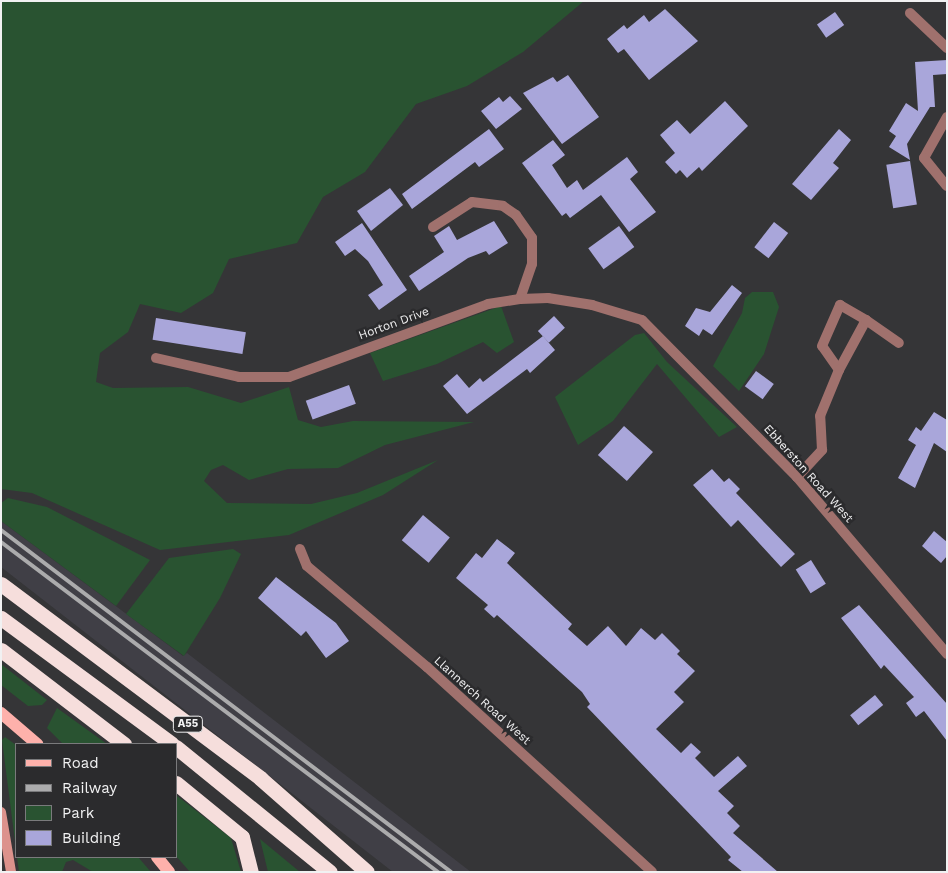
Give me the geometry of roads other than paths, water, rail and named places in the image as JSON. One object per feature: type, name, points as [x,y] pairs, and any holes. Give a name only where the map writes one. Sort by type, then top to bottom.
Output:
[{"type":"highway","name":"A55","points":[[1,584],[260,778],[367,872]]},
{"type":"highway","name":"A55","points":[[1,618],[171,743]]},
{"type":"highway","points":[[1,650],[123,743]]},
{"type":"highway","name":"A55","points":[[178,749],[330,872]]},
{"type":"highway","points":[[178,785],[242,837],[251,872]]},
{"type":"main road","points":[[1,713],[36,743]]},
{"type":"main road","points":[[157,858],[170,872]]},
{"type":"street","points":[[910,13],[947,48]]},
{"type":"street","points":[[947,117],[924,158],[947,186]]},
{"type":"street","points":[[433,227],[472,202],[503,206],[516,215],[532,238],[532,264],[520,300]]},
{"type":"street","name":"Horton Drive","points":[[156,358],[239,377],[289,377],[480,307],[520,300],[566,301],[642,320]]},
{"type":"street","points":[[839,370],[822,346],[840,305],[866,320],[899,344]]},
{"type":"street","name":"Ebberston Road West","points":[[642,320],[797,477],[947,654]]},
{"type":"street","points":[[797,477],[822,450],[820,416],[839,370],[866,320]]},
{"type":"street","name":"Llannerch Road West","points":[[300,549],[307,566],[427,667],[652,872]]},
{"type":"street","points":[[1,812],[10,872]]},
{"type":"railway","points":[[1,530],[451,872]]},
{"type":"railway","points":[[1,542],[438,872]]}]
